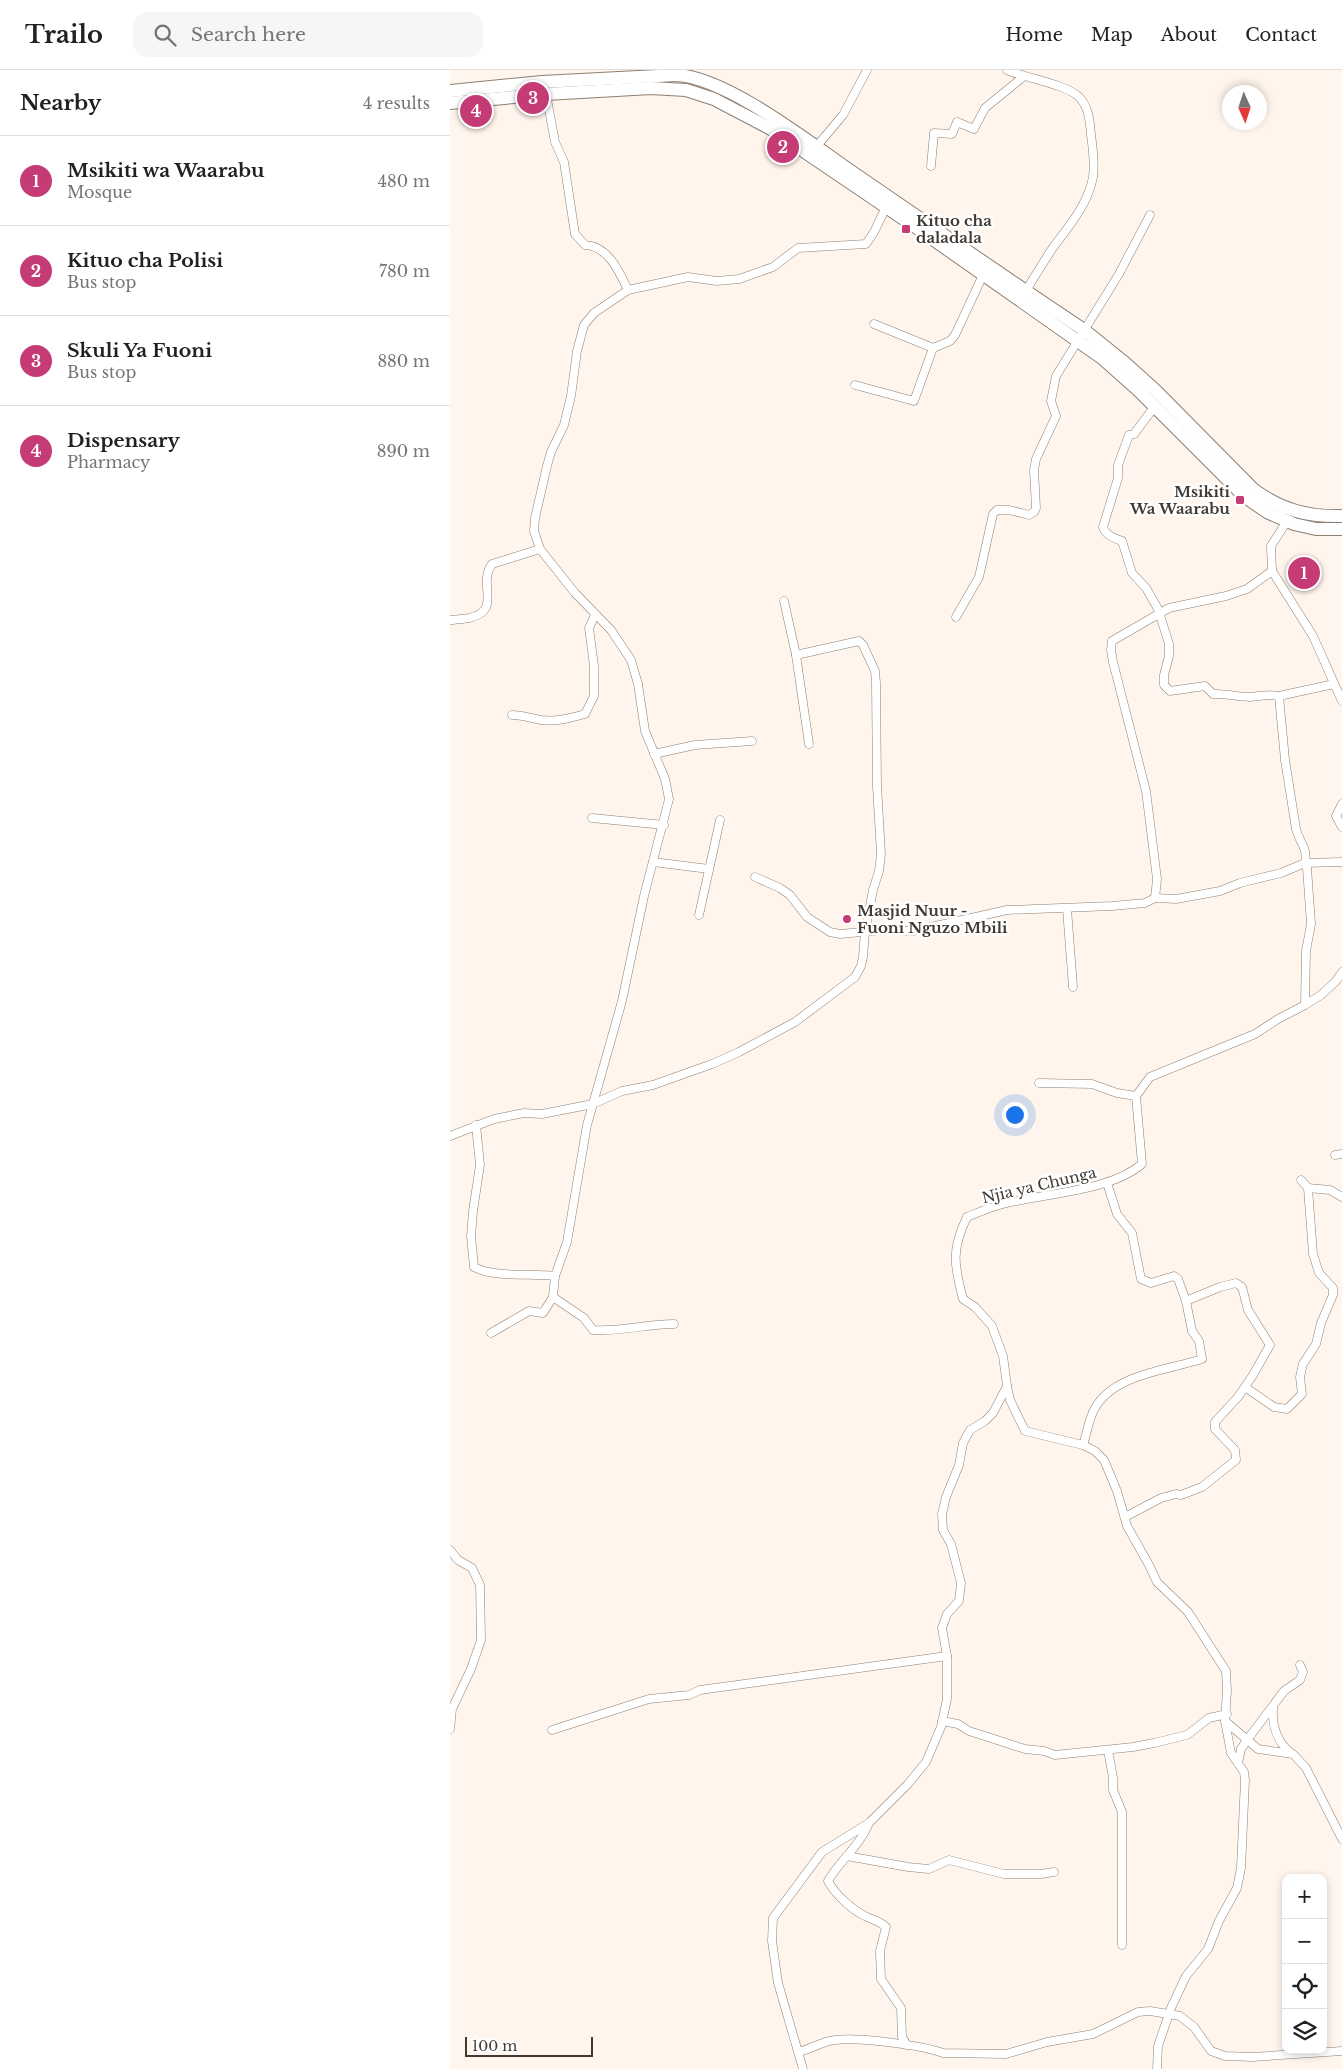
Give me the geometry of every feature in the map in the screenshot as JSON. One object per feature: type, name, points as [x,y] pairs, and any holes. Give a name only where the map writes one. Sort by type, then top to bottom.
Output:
[{"type":"main road","points":[[651,76],[672,70]]},
{"type":"main road","points":[[705,70],[706,75],[716,85]]},
{"type":"main road","points":[[450,91],[589,75],[690,76],[716,85],[816,147],[1026,291],[1080,335],[1102,358],[1155,406],[1245,497],[1268,512],[1287,521],[1316,529],[1342,529]]},
{"type":"main road","points":[[450,103],[546,94],[651,88],[686,90],[714,99],[771,129],[983,275],[1126,363],[1254,490],[1272,502],[1287,509],[1313,515],[1342,516]]},
{"type":"street","points":[[816,147],[843,115],[867,70]]},
{"type":"street","points":[[1007,70],[1023,77],[1066,89],[1079,97],[1088,112],[1094,160],[1093,177],[1088,194],[1077,215],[1051,251],[1026,291]]},
{"type":"street","points":[[931,166],[934,133],[952,134],[957,122],[974,129],[986,108],[1023,77]]},
{"type":"street","points":[[546,94],[555,142],[564,162],[574,234],[585,245],[595,246],[609,257],[616,266],[628,290]]},
{"type":"street","points":[[491,1332],[529,1311],[543,1313],[553,1297],[555,1276],[567,1242],[587,1125],[625,985],[644,896],[664,825],[669,799],[665,779],[645,731],[638,684],[631,660],[614,634],[566,583],[540,549],[534,531],[535,518],[552,452],[564,425],[577,351],[584,325],[594,313],[628,290],[688,277],[716,281],[739,279],[773,268],[798,248],[866,244],[886,207]]},
{"type":"street","points":[[956,617],[979,578],[993,514],[997,510],[1009,510],[1029,514],[1034,512],[1036,508],[1035,465],[1056,416],[1051,401],[1056,376],[1119,274],[1150,215]]},
{"type":"street","points":[[874,324],[933,348],[950,341],[955,335],[983,275]]},
{"type":"street","points":[[855,385],[914,401],[933,348]]},
{"type":"street","points":[[1155,406],[1134,434],[1129,435],[1118,465],[1118,478],[1103,527],[1104,531],[1110,536],[1122,541],[1132,573],[1146,588],[1160,614],[1169,644],[1164,685],[1170,691],[1205,686],[1213,694],[1222,693],[1249,697],[1268,694],[1278,696],[1334,684]]},
{"type":"street","points":[[1287,521],[1271,546],[1272,571],[1313,636],[1342,700]]},
{"type":"street","points":[[450,620],[475,617],[483,613],[488,606],[487,570],[492,564],[540,549]]},
{"type":"street","points":[[1155,898],[1157,879],[1146,791],[1110,650],[1112,641],[1169,608],[1226,596],[1247,589],[1272,571]]},
{"type":"street","points":[[784,601],[796,655],[809,744]]},
{"type":"street","points":[[512,716],[527,715],[540,720],[552,720],[585,714],[594,696],[594,666],[590,628],[596,615]]},
{"type":"street","points":[[450,1136],[494,1119],[524,1113],[542,1114],[593,1104],[622,1091],[653,1085],[712,1064],[795,1022],[855,977],[863,957],[865,932],[881,854],[877,786],[878,723],[875,671],[863,645],[859,641],[796,655]]},
{"type":"street","points":[[1278,696],[1285,760],[1298,838],[1305,850],[1305,864],[1307,868],[1311,924],[1306,951],[1305,1005]]},
{"type":"street","points":[[654,754],[695,744],[752,741]]},
{"type":"street","points":[[1342,804],[1336,816],[1342,827]]},
{"type":"street","points":[[592,818],[664,825]]},
{"type":"street","points":[[699,915],[720,820]]},
{"type":"street","points":[[653,862],[709,869]]},
{"type":"street","points":[[755,877],[790,895],[807,917],[830,932],[840,934],[922,929],[1007,910],[1067,909],[1136,904],[1152,901],[1155,898],[1176,898],[1220,891],[1281,874],[1305,864],[1342,862]]},
{"type":"street","points":[[1067,909],[1073,987]]},
{"type":"street","points":[[1039,1083],[1092,1084],[1136,1096],[1150,1077],[1255,1034],[1305,1005],[1321,995],[1336,981],[1342,972]]},
{"type":"street","name":"Njia ya Chunga","points":[[1007,1386],[1003,1356],[992,1326],[975,1307],[963,1299],[954,1264],[959,1234],[967,1217],[996,1206],[1107,1183],[1142,1164],[1136,1096]]},
{"type":"street","points":[[476,1125],[480,1165],[473,1211],[474,1267],[511,1274],[532,1273],[555,1276]]},
{"type":"street","points":[[1245,1387],[1274,1407],[1286,1409],[1302,1394],[1300,1377],[1303,1364],[1316,1344],[1321,1323],[1333,1295],[1333,1288],[1319,1273],[1313,1254],[1308,1188],[1301,1180]]},
{"type":"street","points":[[1083,1444],[1095,1408],[1104,1396],[1124,1381],[1202,1359],[1198,1341],[1192,1332],[1186,1301],[1178,1279],[1174,1276],[1152,1283],[1142,1280],[1132,1233],[1116,1214],[1107,1183]]},
{"type":"street","points":[[1308,1188],[1330,1190],[1342,1197]]},
{"type":"street","points":[[1125,1517],[1161,1498],[1176,1494],[1181,1495],[1202,1487],[1236,1460],[1235,1450],[1215,1430],[1215,1422],[1238,1397],[1270,1345],[1270,1342],[1248,1310],[1242,1287],[1236,1283],[1220,1287],[1186,1301]]},
{"type":"street","points":[[553,1297],[584,1318],[593,1330],[606,1331],[653,1324],[674,1324]]},
{"type":"street","points":[[1007,1386],[1010,1400],[1025,1431],[1083,1444],[1095,1451],[1104,1460],[1117,1491],[1127,1526],[1149,1565],[1156,1582],[1188,1612],[1226,1671],[1226,1718],[1231,1753],[1244,1772],[1245,1780],[1241,1868],[1237,1888],[1222,1915],[1208,1949],[1186,1976],[1169,2013],[1158,2046],[1157,2069]]},
{"type":"street","points":[[803,2069],[778,1982],[772,1941],[773,1918],[822,1852],[869,1823],[908,1784],[926,1762],[942,1721],[947,1699],[947,1656],[942,1628],[947,1614],[959,1601],[961,1583],[951,1544],[943,1530],[942,1514],[963,1443],[970,1430],[985,1421],[993,1413],[1007,1386]]},
{"type":"street","points":[[450,1550],[458,1560],[472,1568],[480,1585],[481,1640],[471,1668],[452,1709],[450,1729]]},
{"type":"street","points":[[552,1730],[650,1699],[689,1695],[700,1690],[947,1656]]},
{"type":"street","points":[[1238,1763],[1241,1749],[1247,1740],[1284,1691],[1300,1680],[1303,1672],[1300,1665]]},
{"type":"street","points":[[1273,1707],[1273,1720],[1277,1734],[1285,1748],[1306,1768],[1342,1839]]},
{"type":"street","points":[[942,1721],[958,1724],[970,1731],[1025,1749],[1044,1751],[1055,1755],[1133,1747],[1188,1735],[1208,1718],[1226,1718],[1258,1749],[1293,1754]]},
{"type":"street","points":[[1108,1750],[1113,1790],[1122,1812],[1122,1945]]},
{"type":"street","points":[[869,1823],[860,1840],[828,1881],[854,1909],[865,1916],[881,1922],[886,1927],[880,1951],[881,1979],[901,2008],[902,2037],[907,2045]]},
{"type":"street","points":[[847,1856],[915,1868],[928,1869],[950,1860],[1004,1874],[1026,1875],[1054,1872]]},
{"type":"street","points":[[799,2052],[834,2040],[849,2039],[907,2045],[933,2049],[943,2053],[1006,2054],[1047,2042],[1093,2034],[1138,2012],[1175,2014],[1194,2027],[1211,2051],[1225,2056],[1252,2057],[1342,2051]]},
{"type":"place","name":"Skuli Ya Fuoni","points":[[533,98]]},
{"type":"place","name":"Dispensary","points":[[476,111]]},
{"type":"place","name":"Kituo cha Polisi","points":[[783,147]]},
{"type":"place","name":"Kituo cha daladala","points":[[906,229]]},
{"type":"place","name":"Msikiti Wa Waarabu","points":[[1240,500]]},
{"type":"place","name":"Msikiti wa Waarabu","points":[[1304,573]]},
{"type":"place","name":"Masjid Nuur - Fuoni Nguzo Mbili","points":[[847,919]]}]
